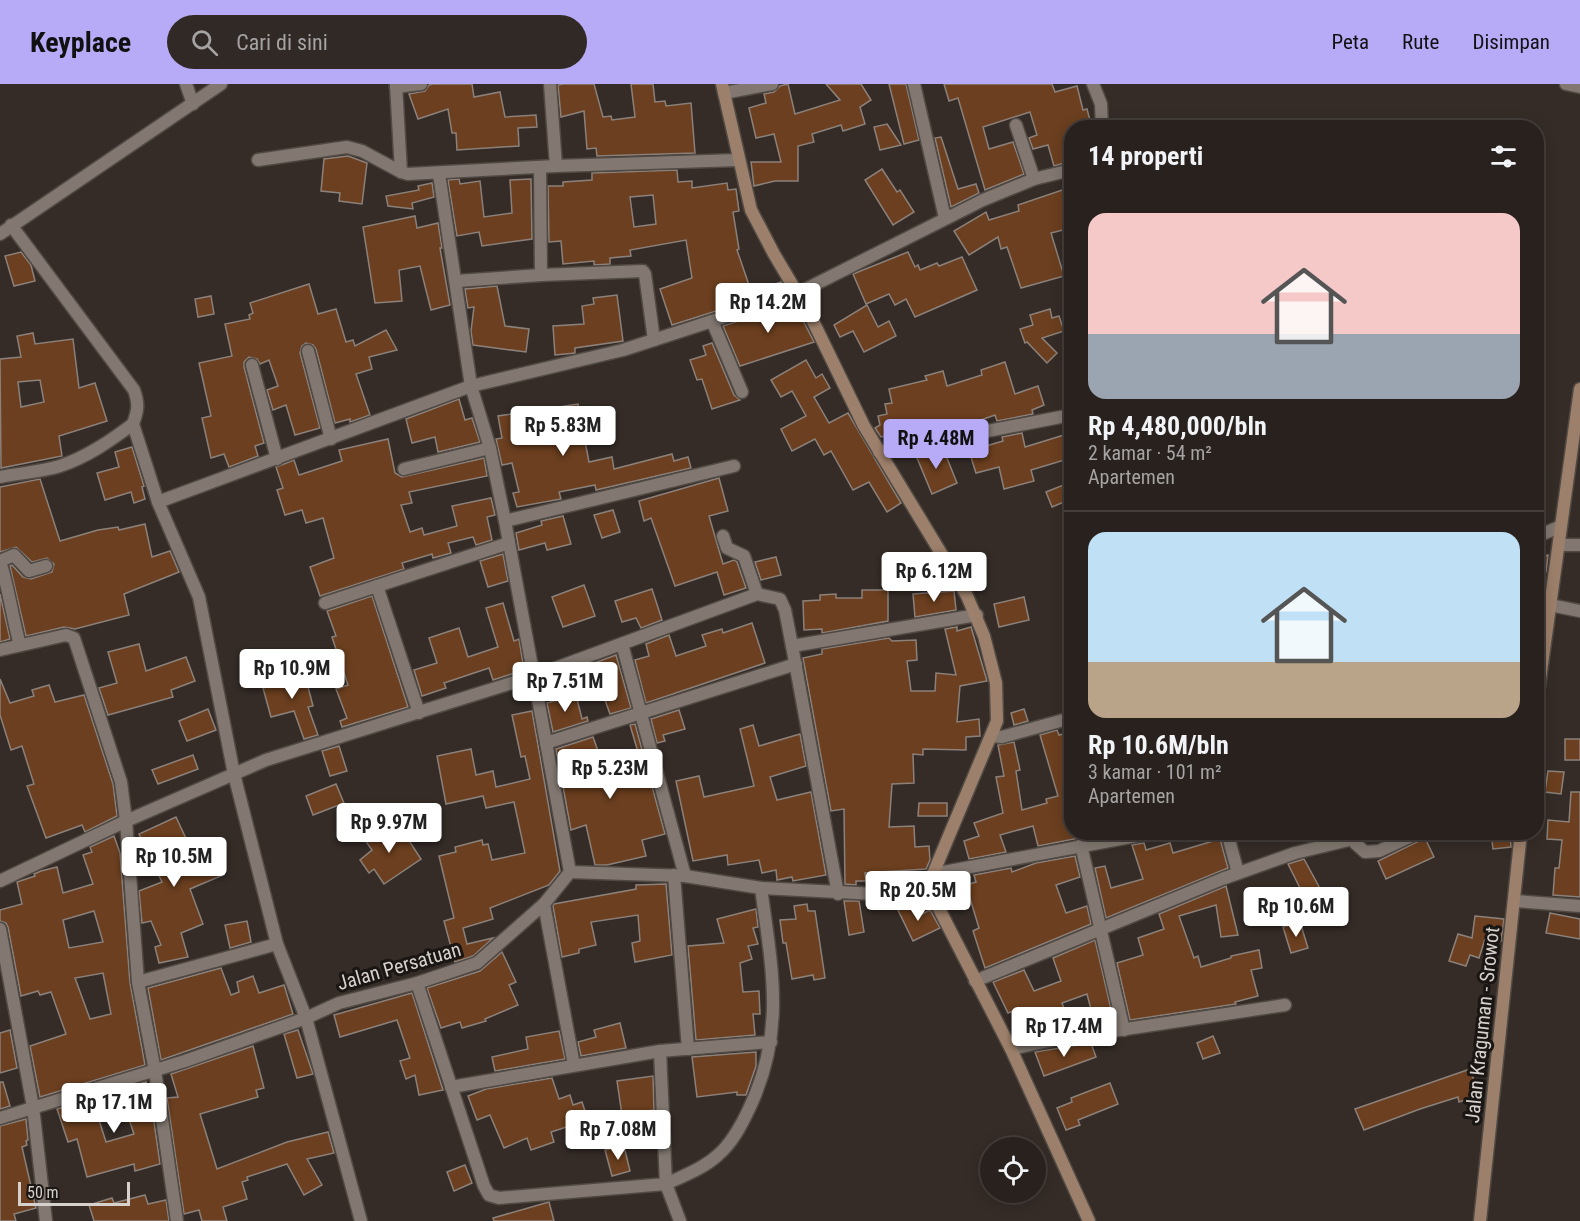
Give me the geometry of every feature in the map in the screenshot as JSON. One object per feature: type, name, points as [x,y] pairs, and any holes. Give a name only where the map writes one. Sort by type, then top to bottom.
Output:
[{"type":"street","points":[[186,84],[192,105]]},
{"type":"street","points":[[0,234],[221,84]]},
{"type":"street","points":[[401,172],[396,86],[421,84]]},
{"type":"street","points":[[550,84],[556,166]]},
{"type":"street","points":[[772,84],[723,89],[738,160],[752,210],[774,254],[798,293],[879,452],[967,597],[986,644],[998,696],[997,721],[992,736],[933,874],[933,897],[1011,1049],[1089,1221]]},
{"type":"street","points":[[915,84],[945,218]]},
{"type":"street","points":[[1093,84],[1101,104],[1102,120]]},
{"type":"street","points":[[1566,84],[1580,87]]},
{"type":"street","points":[[1016,125],[1034,179]]},
{"type":"street","points":[[258,160],[347,147],[362,151],[401,172],[439,174],[556,166],[738,160]]},
{"type":"street","points":[[540,167],[541,275]]},
{"type":"street","points":[[159,502],[331,440],[471,386],[623,350],[798,293],[945,218],[1034,179],[1064,172]]},
{"type":"street","points":[[439,174],[457,281],[471,386],[489,448],[505,521],[570,872],[680,876],[761,888],[838,894],[933,897]]},
{"type":"street","points":[[0,477],[58,466],[106,445],[133,424],[138,409],[134,390],[11,225]]},
{"type":"street","points":[[457,281],[643,271],[654,340]]},
{"type":"street","points":[[712,321],[742,392]]},
{"type":"street","points":[[308,351],[331,440]]},
{"type":"street","points":[[252,365],[277,459]]},
{"type":"street","points":[[1544,649],[1580,389]]},
{"type":"street","points":[[879,452],[1064,418]]},
{"type":"street","points":[[133,424],[159,502],[200,597],[234,774],[277,944],[306,1018],[361,1221]]},
{"type":"street","points":[[404,469],[489,448]]},
{"type":"street","points":[[505,521],[734,466]]},
{"type":"street","points":[[1544,533],[1562,525]]},
{"type":"street","points":[[723,536],[728,548],[744,556],[756,594]]},
{"type":"street","points":[[326,603],[508,543]]},
{"type":"street","points":[[1559,545],[1580,544]]},
{"type":"street","points":[[20,645],[10,613],[8,586],[0,561],[15,555],[29,571],[46,566]]},
{"type":"street","points":[[377,586],[419,713]]},
{"type":"street","points":[[0,881],[126,821],[266,759],[534,676],[756,594],[780,599],[785,610],[838,894]]},
{"type":"street","points":[[1550,605],[1580,611]]},
{"type":"street","points":[[792,646],[976,615]]},
{"type":"street","points":[[0,650],[66,635],[74,638],[121,783],[138,982],[155,1071],[177,1221]]},
{"type":"street","points":[[622,644],[680,876],[688,1049]]},
{"type":"street","points":[[546,743],[796,664]]},
{"type":"street","points":[[992,736],[1002,737],[1064,720]]},
{"type":"street","points":[[933,874],[1111,840]]},
{"type":"street","points":[[1229,840],[1238,873]]},
{"type":"street","points":[[975,981],[1238,873],[1339,840]]},
{"type":"street","points":[[1356,840],[1365,852],[1379,851],[1403,840]]},
{"type":"street","name":"Jalan Kraguman - Srowot","points":[[1480,1221],[1520,840]]},
{"type":"street","points":[[1081,845],[1124,1030]]},
{"type":"street","name":"Jalan Persatuan","points":[[0,1118],[155,1071],[306,1018],[339,1003],[417,983],[477,963],[544,904],[570,872]]},
{"type":"street","points":[[417,983],[489,1195],[499,1198],[666,1184],[694,1171],[718,1155],[739,1129],[761,1080],[771,1042],[774,1008],[773,976],[761,888]]},
{"type":"street","points":[[1515,901],[1580,906]]},
{"type":"street","points":[[544,904],[574,1065]]},
{"type":"street","points":[[0,929],[33,1107],[46,1221]]},
{"type":"street","points":[[138,982],[277,944]]},
{"type":"street","points":[[1011,1049],[1053,1040],[1285,1005]]},
{"type":"street","points":[[451,1087],[660,1052],[771,1042]]},
{"type":"street","points":[[660,1052],[666,1184],[680,1221]]},
{"type":"building","points":[[472,84],[474,97],[500,92],[505,117],[536,115],[537,127],[518,128],[519,146],[457,150],[456,133],[452,133],[448,109],[418,119],[409,94],[425,91],[429,85]]},
{"type":"building","points":[[594,84],[603,117],[611,116],[612,120],[635,117],[631,84],[653,84],[655,102],[665,101],[666,106],[691,103],[695,153],[597,156],[596,148],[587,149],[584,111],[561,117],[558,85]]},
{"type":"building","points":[[788,84],[795,114],[840,100],[826,84],[861,84],[871,100],[860,107],[865,124],[843,131],[841,125],[812,134],[814,142],[798,146],[798,181],[775,181],[754,186],[751,162],[781,162],[774,134],[756,138],[749,108],[766,103],[764,94],[774,92],[780,86]]},
{"type":"building","points":[[889,84],[906,84],[919,140],[904,144]]},
{"type":"building","points":[[944,84],[1052,84],[1055,92],[1077,86],[1083,110],[1087,109],[1090,120],[1064,120],[1064,163],[1054,166],[1048,145],[1033,149],[1029,138],[1037,135],[1030,112],[983,127],[989,149],[1013,142],[1024,174],[985,190],[958,98],[949,101]]},
{"type":"building","points":[[887,124],[901,145],[880,150],[874,127]]},
{"type":"building","points":[[941,137],[958,189],[976,184],[979,193],[951,207],[935,138]]},
{"type":"building","points":[[348,156],[367,163],[362,204],[339,201],[340,193],[321,191],[324,159]]},
{"type":"building","points":[[882,169],[897,192],[900,190],[914,212],[893,225],[865,180]]},
{"type":"building","points":[[677,170],[678,182],[692,181],[692,188],[727,183],[728,190],[736,189],[739,211],[733,212],[739,249],[737,250],[750,288],[759,290],[781,282],[785,289],[672,325],[660,289],[692,278],[686,240],[630,250],[631,256],[610,258],[610,264],[594,265],[594,261],[563,264],[561,241],[549,242],[548,186],[563,186],[563,182],[592,180],[592,173]],"holes":[[[653,195],[656,224],[634,227],[630,197]]]},
{"type":"building","points":[[459,179],[460,184],[480,181],[484,217],[512,213],[510,180],[531,179],[532,239],[482,246],[479,232],[457,236],[448,180]]},
{"type":"building","points":[[432,183],[434,197],[412,203],[413,209],[388,206],[386,196],[419,190],[418,186]]},
{"type":"building","points":[[1064,189],[1064,230],[1051,233],[1064,276],[1021,288],[1007,247],[1001,249],[998,237],[969,255],[954,231],[986,212],[989,220],[1019,211],[1018,205]]},
{"type":"building","points":[[415,216],[417,228],[438,223],[450,305],[431,310],[420,266],[399,270],[402,301],[375,303],[363,227]]},
{"type":"building","points":[[21,252],[31,265],[35,281],[14,286],[5,256]]},
{"type":"building","points":[[908,252],[915,267],[918,265],[920,270],[962,257],[977,290],[915,317],[906,299],[895,305],[889,294],[866,304],[853,274]]},
{"type":"building","points":[[309,284],[318,314],[336,309],[346,342],[353,340],[355,346],[386,330],[397,350],[369,357],[372,369],[356,374],[370,415],[350,422],[350,419],[335,423],[316,349],[313,345],[306,343],[302,346],[300,353],[320,428],[295,435],[286,405],[273,410],[267,390],[278,386],[269,360],[260,364],[257,359],[249,357],[244,362],[244,367],[264,443],[255,446],[258,456],[229,467],[224,454],[211,458],[202,418],[211,416],[199,363],[232,356],[225,324],[250,319],[249,315],[253,313],[250,303]]},
{"type":"building","points":[[497,286],[505,326],[529,329],[526,352],[473,345],[471,331],[474,307],[468,308],[465,289]]},
{"type":"building","points":[[617,295],[623,341],[575,348],[575,353],[555,355],[553,326],[584,324],[582,306],[594,304],[593,298]]},
{"type":"building","points":[[211,296],[214,314],[198,317],[195,299]]},
{"type":"building","points":[[794,303],[814,342],[740,366],[723,326]]},
{"type":"building","points":[[867,305],[878,327],[889,321],[896,336],[864,352],[853,331],[840,337],[834,325]]},
{"type":"building","points":[[1050,309],[1052,318],[1059,316],[1064,331],[1042,338],[1057,353],[1047,363],[1027,342],[1025,343],[1020,329],[1033,325],[1030,315]]},
{"type":"building","points":[[33,333],[35,344],[73,339],[79,388],[95,383],[107,421],[59,436],[62,456],[1,468],[0,359],[21,357],[17,336]],"holes":[[[40,380],[44,402],[21,407],[18,382]]]},
{"type":"building","points":[[712,343],[734,395],[740,400],[712,409],[702,379],[697,380],[690,360],[706,355],[703,346]]},
{"type":"building","points":[[806,360],[816,378],[822,374],[830,388],[814,397],[829,423],[848,413],[901,503],[887,512],[869,482],[853,490],[831,451],[824,455],[815,439],[792,451],[781,429],[806,416],[792,391],[781,397],[771,380]]},
{"type":"building","points":[[1005,362],[1015,394],[1038,386],[1044,405],[1032,410],[1033,414],[997,421],[995,415],[956,429],[901,439],[899,433],[881,437],[875,428],[880,425],[878,416],[887,414],[885,404],[892,403],[889,389],[927,380],[925,376],[943,371],[947,386],[982,375],[981,370]]},
{"type":"building","points":[[459,399],[465,420],[472,418],[480,442],[438,452],[435,437],[412,443],[406,419]]},
{"type":"building","points":[[578,404],[589,462],[612,457],[614,469],[672,454],[674,461],[688,457],[691,468],[596,490],[595,485],[559,492],[561,499],[517,507],[513,493],[519,492],[512,463],[502,465],[496,439],[502,438],[498,416]]},
{"type":"building","points":[[1022,433],[1025,447],[1064,435],[1064,460],[1031,470],[1034,481],[1004,489],[999,467],[976,473],[969,451],[1003,441],[1002,437]]},
{"type":"building","points":[[388,439],[395,473],[402,477],[484,458],[487,476],[409,492],[412,503],[401,505],[410,532],[422,528],[424,535],[457,526],[452,506],[491,498],[495,515],[487,517],[492,540],[476,545],[473,537],[448,543],[451,553],[433,558],[432,554],[402,563],[404,569],[320,596],[310,567],[334,558],[323,518],[306,523],[302,510],[285,515],[277,490],[283,488],[276,467],[294,460],[299,475],[342,461],[339,450]]},
{"type":"building","points":[[132,447],[144,486],[142,487],[145,499],[134,503],[131,492],[105,500],[97,473],[119,467],[115,452]]},
{"type":"building","points":[[943,448],[957,483],[932,494],[915,453]]},
{"type":"building","points":[[719,478],[728,511],[709,516],[723,564],[734,560],[737,562],[746,588],[724,595],[717,572],[675,586],[651,518],[644,521],[639,501]]},
{"type":"building","points":[[40,479],[60,541],[98,530],[118,527],[119,530],[145,524],[152,557],[170,551],[179,572],[124,594],[129,615],[75,629],[64,627],[26,636],[10,566],[12,565],[23,577],[31,579],[52,572],[54,564],[47,558],[32,562],[16,547],[0,552],[0,487]]},
{"type":"building","points":[[1064,485],[1064,502],[1052,507],[1046,492]]},
{"type":"building","points":[[613,510],[620,532],[602,538],[594,515]]},
{"type":"building","points":[[563,516],[571,544],[547,550],[545,543],[519,550],[516,533],[542,525],[541,521]]},
{"type":"building","points":[[503,554],[508,581],[488,587],[480,561]]},
{"type":"building","points":[[1548,555],[1544,573],[1544,557]]},
{"type":"building","points":[[776,557],[781,575],[761,580],[755,562]]},
{"type":"building","points":[[584,585],[595,616],[563,627],[552,597]]},
{"type":"building","points":[[652,589],[662,620],[641,628],[636,618],[622,622],[615,601]]},
{"type":"building","points":[[862,590],[888,590],[888,621],[822,633],[822,629],[804,630],[803,601],[820,600],[820,595],[836,594],[836,598],[862,598]]},
{"type":"building","points":[[954,591],[956,610],[915,617],[913,594]]},
{"type":"building","points":[[0,594],[10,639],[0,642]]},
{"type":"building","points":[[372,596],[408,707],[342,727],[340,721],[347,718],[336,689],[348,685],[332,637],[336,636],[327,611]]},
{"type":"building","points":[[1024,597],[1029,620],[999,627],[994,604]]},
{"type":"building","points":[[503,603],[514,641],[519,639],[524,670],[493,680],[489,668],[444,683],[446,688],[422,696],[414,670],[437,663],[429,638],[459,628],[468,657],[498,647],[486,608]]},
{"type":"building","points":[[752,623],[765,663],[646,703],[635,660],[649,656],[646,644],[669,635],[676,656],[706,646],[702,635],[722,629],[723,633]]},
{"type":"building","points":[[957,627],[957,631],[971,627],[987,681],[960,686],[957,722],[979,719],[980,736],[966,737],[966,750],[923,749],[923,755],[913,754],[914,783],[892,784],[889,827],[914,826],[915,847],[929,846],[930,860],[926,869],[865,873],[866,881],[856,881],[856,885],[845,884],[844,809],[831,811],[803,658],[822,654],[822,649],[889,638],[892,641],[916,640],[917,660],[907,661],[911,691],[935,691],[936,673],[956,675],[945,629]]},
{"type":"building","points":[[139,644],[146,671],[186,657],[195,681],[171,690],[173,697],[108,715],[99,688],[117,683],[108,652]]},
{"type":"building","points":[[616,655],[631,708],[610,714],[600,686],[565,697],[559,676]]},
{"type":"building","points":[[303,668],[313,706],[308,707],[318,735],[304,739],[294,711],[271,717],[263,688],[275,685],[273,676]]},
{"type":"building","points":[[0,679],[10,703],[34,696],[32,690],[49,685],[55,702],[84,695],[113,784],[117,816],[85,832],[82,825],[46,838],[27,786],[34,784],[22,746],[11,750],[0,715]]},
{"type":"building","points":[[576,695],[582,719],[587,717],[588,721],[553,732],[547,703]]},
{"type":"building","points":[[208,709],[216,730],[187,741],[179,721]]},
{"type":"building","points":[[1024,709],[1028,721],[1014,725],[1011,713]]},
{"type":"building","points":[[679,710],[685,729],[663,735],[665,741],[657,743],[651,719]]},
{"type":"building","points":[[532,711],[560,871],[549,885],[490,908],[493,919],[463,928],[467,944],[493,938],[473,956],[455,962],[444,921],[454,918],[439,856],[456,852],[455,847],[482,840],[483,845],[488,844],[492,860],[525,853],[514,802],[486,808],[483,796],[446,804],[437,756],[471,749],[476,775],[493,771],[496,787],[530,779],[525,756],[521,757],[512,715]]},
{"type":"building","points":[[635,724],[665,834],[642,840],[646,856],[607,865],[595,865],[586,825],[571,830],[556,749],[593,737],[602,762],[638,752],[630,725]]},
{"type":"building","points":[[753,725],[759,746],[800,734],[806,766],[770,777],[777,800],[811,792],[826,875],[793,881],[792,877],[777,880],[776,870],[762,873],[759,860],[728,865],[727,855],[693,861],[676,781],[699,776],[704,797],[754,786],[740,729]]},
{"type":"building","points":[[1057,730],[1059,735],[1064,734],[1064,840],[1069,840],[1038,846],[1033,826],[1000,835],[1006,852],[969,859],[964,841],[979,836],[974,823],[1003,813],[996,777],[1004,776],[998,745],[1014,742],[1020,770],[1016,771],[1022,810],[1047,803],[1046,799],[1058,796],[1040,735]]},
{"type":"building","points":[[1565,739],[1580,739],[1580,760],[1565,760]]},
{"type":"building","points":[[339,746],[347,771],[330,776],[322,751]]},
{"type":"building","points":[[193,755],[198,769],[158,784],[152,770]]},
{"type":"building","points":[[1548,771],[1564,772],[1561,794],[1545,792]]},
{"type":"building","points":[[336,784],[344,803],[313,815],[306,796]]},
{"type":"building","points":[[1571,792],[1580,792],[1580,897],[1553,895],[1555,868],[1559,868],[1562,840],[1547,839],[1548,820],[1569,822]]},
{"type":"building","points":[[919,803],[947,803],[947,816],[918,816]]},
{"type":"building","points":[[176,817],[197,862],[215,855],[223,875],[190,889],[203,924],[181,933],[188,957],[159,963],[155,947],[161,945],[151,921],[142,923],[139,891],[162,882],[139,834]]},
{"type":"building","points":[[390,824],[398,837],[404,833],[421,859],[384,884],[374,869],[369,873],[360,860],[372,850],[365,840]]},
{"type":"building","points":[[114,836],[120,853],[130,983],[145,1065],[40,1097],[30,1046],[66,1034],[51,992],[40,995],[38,991],[21,996],[8,927],[6,923],[0,921],[0,910],[22,904],[17,882],[35,876],[34,874],[41,871],[57,867],[63,893],[93,884],[83,855],[92,852],[90,847]],"holes":[[[94,911],[103,942],[69,948],[63,920]],[[103,973],[111,1014],[90,1019],[75,978]]]},
{"type":"building","points":[[1220,840],[1228,868],[1106,918],[1095,868],[1105,866],[1111,888],[1143,879],[1132,845],[1144,843],[1146,850],[1170,843],[1173,853]]},
{"type":"building","points":[[1421,840],[1426,840],[1434,857],[1386,879],[1378,861]]},
{"type":"building","points":[[1492,840],[1511,840],[1511,847],[1493,849]]},
{"type":"building","points":[[1075,856],[1080,877],[1056,885],[1066,913],[1087,906],[1091,924],[985,968],[973,931],[979,928],[966,885],[976,882],[974,875],[1011,868],[1012,872],[1036,863]]},
{"type":"building","points":[[1304,859],[1329,905],[1313,914],[1288,864]]},
{"type":"building","points":[[666,884],[672,955],[635,962],[632,943],[640,941],[638,915],[591,922],[596,945],[579,949],[579,953],[562,957],[554,904],[636,889],[636,885]]},
{"type":"building","points":[[1226,886],[1238,935],[1221,937],[1216,905],[1179,916],[1194,958],[1198,956],[1201,967],[1231,958],[1231,956],[1259,950],[1262,968],[1251,970],[1258,996],[1235,1002],[1236,1004],[1130,1020],[1117,963],[1143,955],[1138,938],[1164,929],[1159,914]]},
{"type":"building","points":[[844,901],[859,901],[864,932],[849,935]]},
{"type":"building","points":[[807,904],[808,911],[815,911],[825,978],[814,980],[813,975],[792,979],[780,920],[796,919],[794,906]]},
{"type":"building","points":[[905,904],[912,904],[918,916],[930,910],[940,928],[913,941],[897,908]]},
{"type":"building","points":[[756,909],[758,927],[753,928],[758,944],[748,946],[752,959],[740,963],[743,992],[759,991],[760,1014],[753,1014],[755,1035],[696,1040],[688,946],[724,943],[717,919]]},
{"type":"building","points":[[1550,913],[1580,919],[1580,939],[1546,933]]},
{"type":"building","points":[[1475,916],[1504,919],[1501,941],[1485,939],[1479,958],[1470,955],[1466,966],[1449,961],[1458,934],[1472,938]]},
{"type":"building","points":[[247,921],[251,942],[230,948],[225,925]]},
{"type":"building","points":[[1300,922],[1308,948],[1291,953],[1283,927]]},
{"type":"building","points":[[1095,940],[1114,1022],[1095,1025],[1087,994],[1062,1003],[1071,1029],[1023,1038],[1013,1011],[1008,1013],[993,982],[1024,970],[1034,991],[1061,981],[1053,958]]},
{"type":"building","points":[[502,952],[516,982],[509,985],[518,1005],[485,1019],[486,1021],[462,1028],[460,1022],[441,1028],[427,988],[480,971]]},
{"type":"building","points":[[221,968],[231,995],[239,992],[237,982],[253,976],[259,993],[284,985],[293,1014],[161,1060],[148,988]]},
{"type":"building","points":[[412,993],[443,1090],[419,1095],[415,1075],[406,1079],[400,1061],[410,1058],[397,1020],[340,1037],[334,1015]]},
{"type":"building","points":[[620,1023],[626,1048],[581,1056],[578,1042],[596,1037],[594,1030]]},
{"type":"building","points":[[10,1030],[17,1068],[0,1073],[0,1033]]},
{"type":"building","points":[[298,1030],[313,1074],[297,1078],[284,1034]]},
{"type":"building","points":[[559,1031],[565,1059],[495,1071],[492,1057],[528,1049],[526,1037]]},
{"type":"building","points":[[1213,1036],[1220,1053],[1203,1059],[1197,1043]]},
{"type":"building","points":[[1091,1043],[1096,1057],[1044,1076],[1035,1052]]},
{"type":"building","points":[[253,1046],[264,1088],[256,1090],[258,1097],[200,1114],[217,1169],[287,1142],[328,1132],[334,1153],[307,1159],[322,1185],[304,1195],[287,1164],[247,1177],[248,1180],[242,1182],[247,1199],[223,1207],[227,1221],[202,1221],[199,1210],[184,1214],[167,1098],[178,1097],[171,1074]]},
{"type":"building","points":[[756,1052],[756,1066],[746,1095],[737,1095],[737,1092],[697,1097],[692,1057]]},
{"type":"building","points":[[1470,1069],[1479,1095],[1459,1102],[1458,1097],[1364,1130],[1355,1109]]},
{"type":"building","points":[[653,1076],[654,1110],[622,1115],[617,1081]]},
{"type":"building","points":[[552,1078],[559,1099],[570,1095],[573,1105],[582,1102],[588,1120],[551,1132],[554,1142],[531,1150],[527,1138],[504,1148],[490,1115],[477,1120],[468,1096],[486,1089]]},
{"type":"building","points":[[0,1082],[3,1082],[10,1106],[0,1109]]},
{"type":"building","points":[[146,1082],[150,1094],[160,1164],[135,1171],[134,1164],[87,1177],[77,1139],[68,1142],[57,1109],[92,1098],[106,1142],[134,1134],[119,1090]]},
{"type":"building","points":[[1110,1083],[1118,1104],[1078,1120],[1080,1125],[1066,1130],[1057,1108],[1072,1102],[1071,1098]]},
{"type":"building","points":[[26,1119],[28,1140],[27,1145],[22,1147],[36,1208],[14,1214],[16,1221],[0,1221],[0,1126]]},
{"type":"building","points":[[624,1146],[630,1171],[612,1176],[605,1150]]},
{"type":"building","points":[[465,1165],[472,1183],[454,1191],[447,1172]]},
{"type":"building","points":[[145,1195],[148,1204],[166,1200],[169,1221],[94,1221],[89,1205],[112,1198],[114,1203]]},
{"type":"building","points":[[549,1202],[554,1221],[494,1221],[493,1218]]}]
